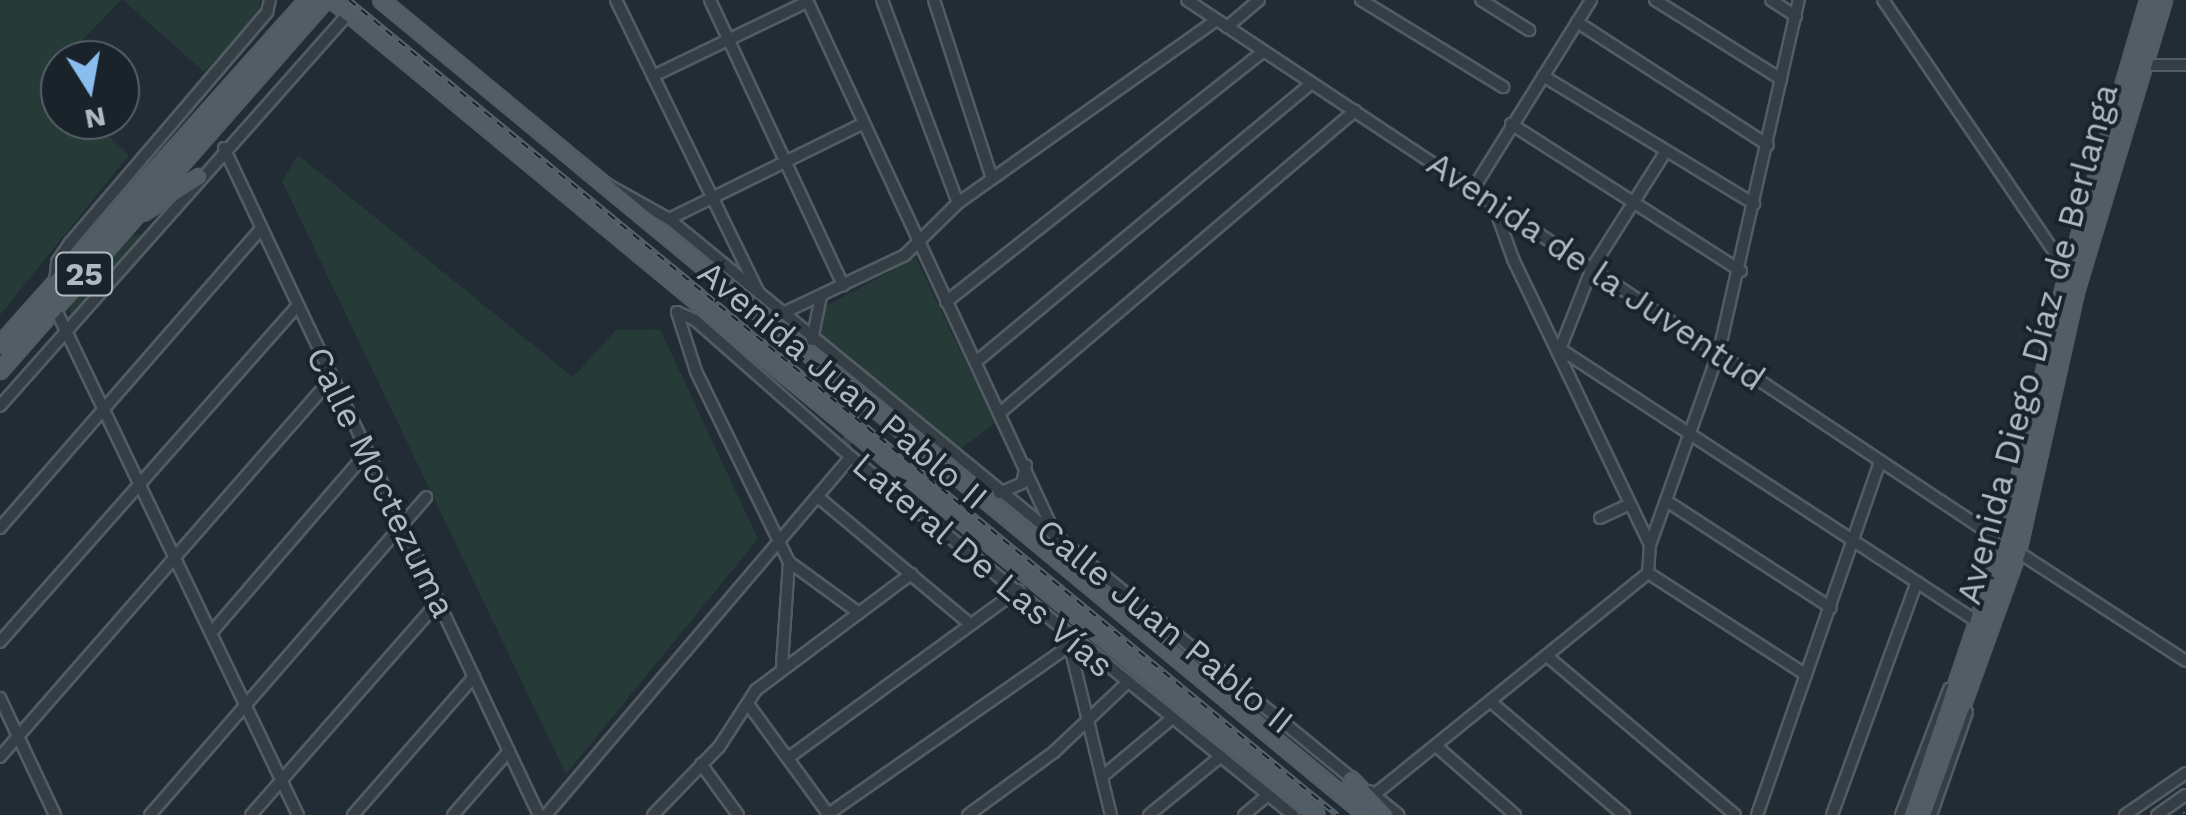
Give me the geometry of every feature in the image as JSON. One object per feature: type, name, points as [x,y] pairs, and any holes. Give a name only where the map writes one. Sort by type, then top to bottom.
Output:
[{"type":"main road","name":"25","points":[[0,345],[156,163],[306,0]]},
{"type":"main road","name":"25","points":[[0,371],[168,176],[329,0]]},
{"type":"main road","name":"Avenida Juan Pablo II","points":[[329,0],[1317,815]]},
{"type":"main road","name":"Avenida Juan Pablo II","points":[[381,0],[1366,815]]},
{"type":"main road","name":"Avenida Diego Díaz de Berlanga","points":[[1966,675],[2004,543],[2117,100],[2148,0]]},
{"type":"main road","name":"Avenida Diego Díaz de Berlanga","points":[[1912,815],[2018,552],[2073,279],[2164,0]]},
{"type":"main road","points":[[2138,31],[2137,54],[2145,65]]},
{"type":"main road","points":[[2116,154],[2110,146],[2117,100]]},
{"type":"main road","points":[[125,225],[198,177]]},
{"type":"main road","name":"Avenida Diego Díaz de Berlanga","points":[[1923,815],[1943,738]]},
{"type":"main road","points":[[1350,778],[1384,815]]},
{"type":"street","points":[[55,282],[60,256],[270,0]]},
{"type":"street","points":[[616,0],[761,297]]},
{"type":"street","points":[[710,0],[843,285]]},
{"type":"street","points":[[882,0],[958,203]]},
{"type":"street","points":[[934,0],[992,178]]},
{"type":"street","name":"Avenida de la Juventud","points":[[1186,0],[2004,543]]},
{"type":"street","points":[[781,314],[917,245],[958,203],[992,178],[1259,0]]},
{"type":"street","points":[[1361,0],[1503,88]]},
{"type":"street","points":[[1482,0],[1529,30]]},
{"type":"street","points":[[1473,190],[1591,0]]},
{"type":"street","points":[[1654,0],[1782,79]]},
{"type":"street","points":[[1771,0],[1796,16]]},
{"type":"street","points":[[1374,795],[1648,573],[1650,545],[1720,352],[1800,0]]},
{"type":"street","points":[[1883,0],[2073,279]]},
{"type":"street","points":[[653,76],[807,1],[917,245],[1026,464],[1054,533]]},
{"type":"street","points":[[0,406],[198,177],[348,14]]},
{"type":"street","points":[[1577,22],[1768,145]]},
{"type":"street","points":[[946,302],[1263,52]]},
{"type":"street","points":[[2145,65],[2186,65]]},
{"type":"street","points":[[1543,76],[1754,204]]},
{"type":"street","points":[[977,361],[1311,84]]},
{"type":"street","points":[[1001,412],[1355,111]]},
{"type":"street","points":[[668,219],[862,124]]},
{"type":"street","points":[[1511,124],[1741,271]]},
{"type":"street","name":"Calle Moctezuma","points":[[224,148],[259,231],[542,815]]},
{"type":"street","points":[[1560,348],[1592,268],[1666,151]]},
{"type":"street","name":"Calle Juan Pablo II","points":[[601,182],[668,219],[872,391],[1054,533],[1399,815]]},
{"type":"street","points":[[1494,203],[1650,545]]},
{"type":"street","points":[[0,528],[259,231]]},
{"type":"street","points":[[812,340],[821,295]]},
{"type":"street","points":[[0,642],[296,306]]},
{"type":"street","points":[[56,308],[298,815]]},
{"type":"street","name":"Lateral De Las Vías","points":[[780,538],[696,371],[677,312],[695,320],[1018,590],[1073,645],[1294,815]]},
{"type":"street","points":[[1560,348],[1694,432],[1979,623]]},
{"type":"street","points":[[0,756],[331,379]]},
{"type":"street","points":[[542,815],[818,497],[846,450]]},
{"type":"street","points":[[210,633],[366,452]]},
{"type":"street","points":[[1757,815],[1856,541],[1880,461]]},
{"type":"street","points":[[999,493],[1022,483],[1026,464]]},
{"type":"street","points":[[150,815],[426,496]]},
{"type":"street","points":[[818,497],[972,625]]},
{"type":"street","points":[[1668,502],[1831,608]]},
{"type":"street","points":[[1600,518],[1630,504]]},
{"type":"street","points":[[780,538],[789,562],[782,665]]},
{"type":"street","points":[[2018,552],[2186,661]]},
{"type":"street","points":[[789,562],[859,613]]},
{"type":"street","points":[[1648,573],[1806,676]]},
{"type":"street","points":[[652,815],[782,665],[910,574]]},
{"type":"street","points":[[1832,815],[1917,582]]},
{"type":"street","points":[[788,758],[1018,590]]},
{"type":"street","points":[[251,815],[439,601]]},
{"type":"street","points":[[748,704],[828,815],[1073,645],[1109,814]]},
{"type":"street","points":[[1547,656],[1735,815]]},
{"type":"street","points":[[1901,815],[1966,675]]},
{"type":"street","points":[[1932,815],[1968,708],[1966,675]]},
{"type":"street","points":[[353,815],[474,677]]},
{"type":"street","points":[[968,815],[1092,720],[1126,684]]},
{"type":"street","points":[[0,698],[53,814]]},
{"type":"street","points":[[1491,702],[1624,815]]},
{"type":"street","points":[[1103,776],[1170,720]]},
{"type":"street","points":[[1436,746],[1516,815]]},
{"type":"street","points":[[453,815],[508,751]]},
{"type":"street","points":[[1149,815],[1221,756]]},
{"type":"street","points":[[700,764],[738,815]]},
{"type":"street","points":[[2125,815],[2186,772]]},
{"type":"street","points":[[1244,815],[1268,795]]},
{"type":"street","points":[[2158,815],[2186,795]]},
{"type":"green space","points":[[0,0],[121,0],[83,40],[40,40],[40,140],[113,140],[129,155],[0,315]]},
{"type":"green space","points":[[123,0],[260,0],[259,15],[204,72]]},
{"type":"green space","points":[[298,155],[573,377],[616,330],[660,329],[758,539],[566,774],[282,181]]},
{"type":"green space","points":[[147,233],[77,314],[70,315],[70,306],[131,236]]},
{"type":"green space","points":[[916,258],[995,423],[959,450],[817,333],[818,310]]},
{"type":"tunnel","points":[[845,445],[871,393]]},
{"type":"railway","points":[[349,0],[1337,815]]}]
